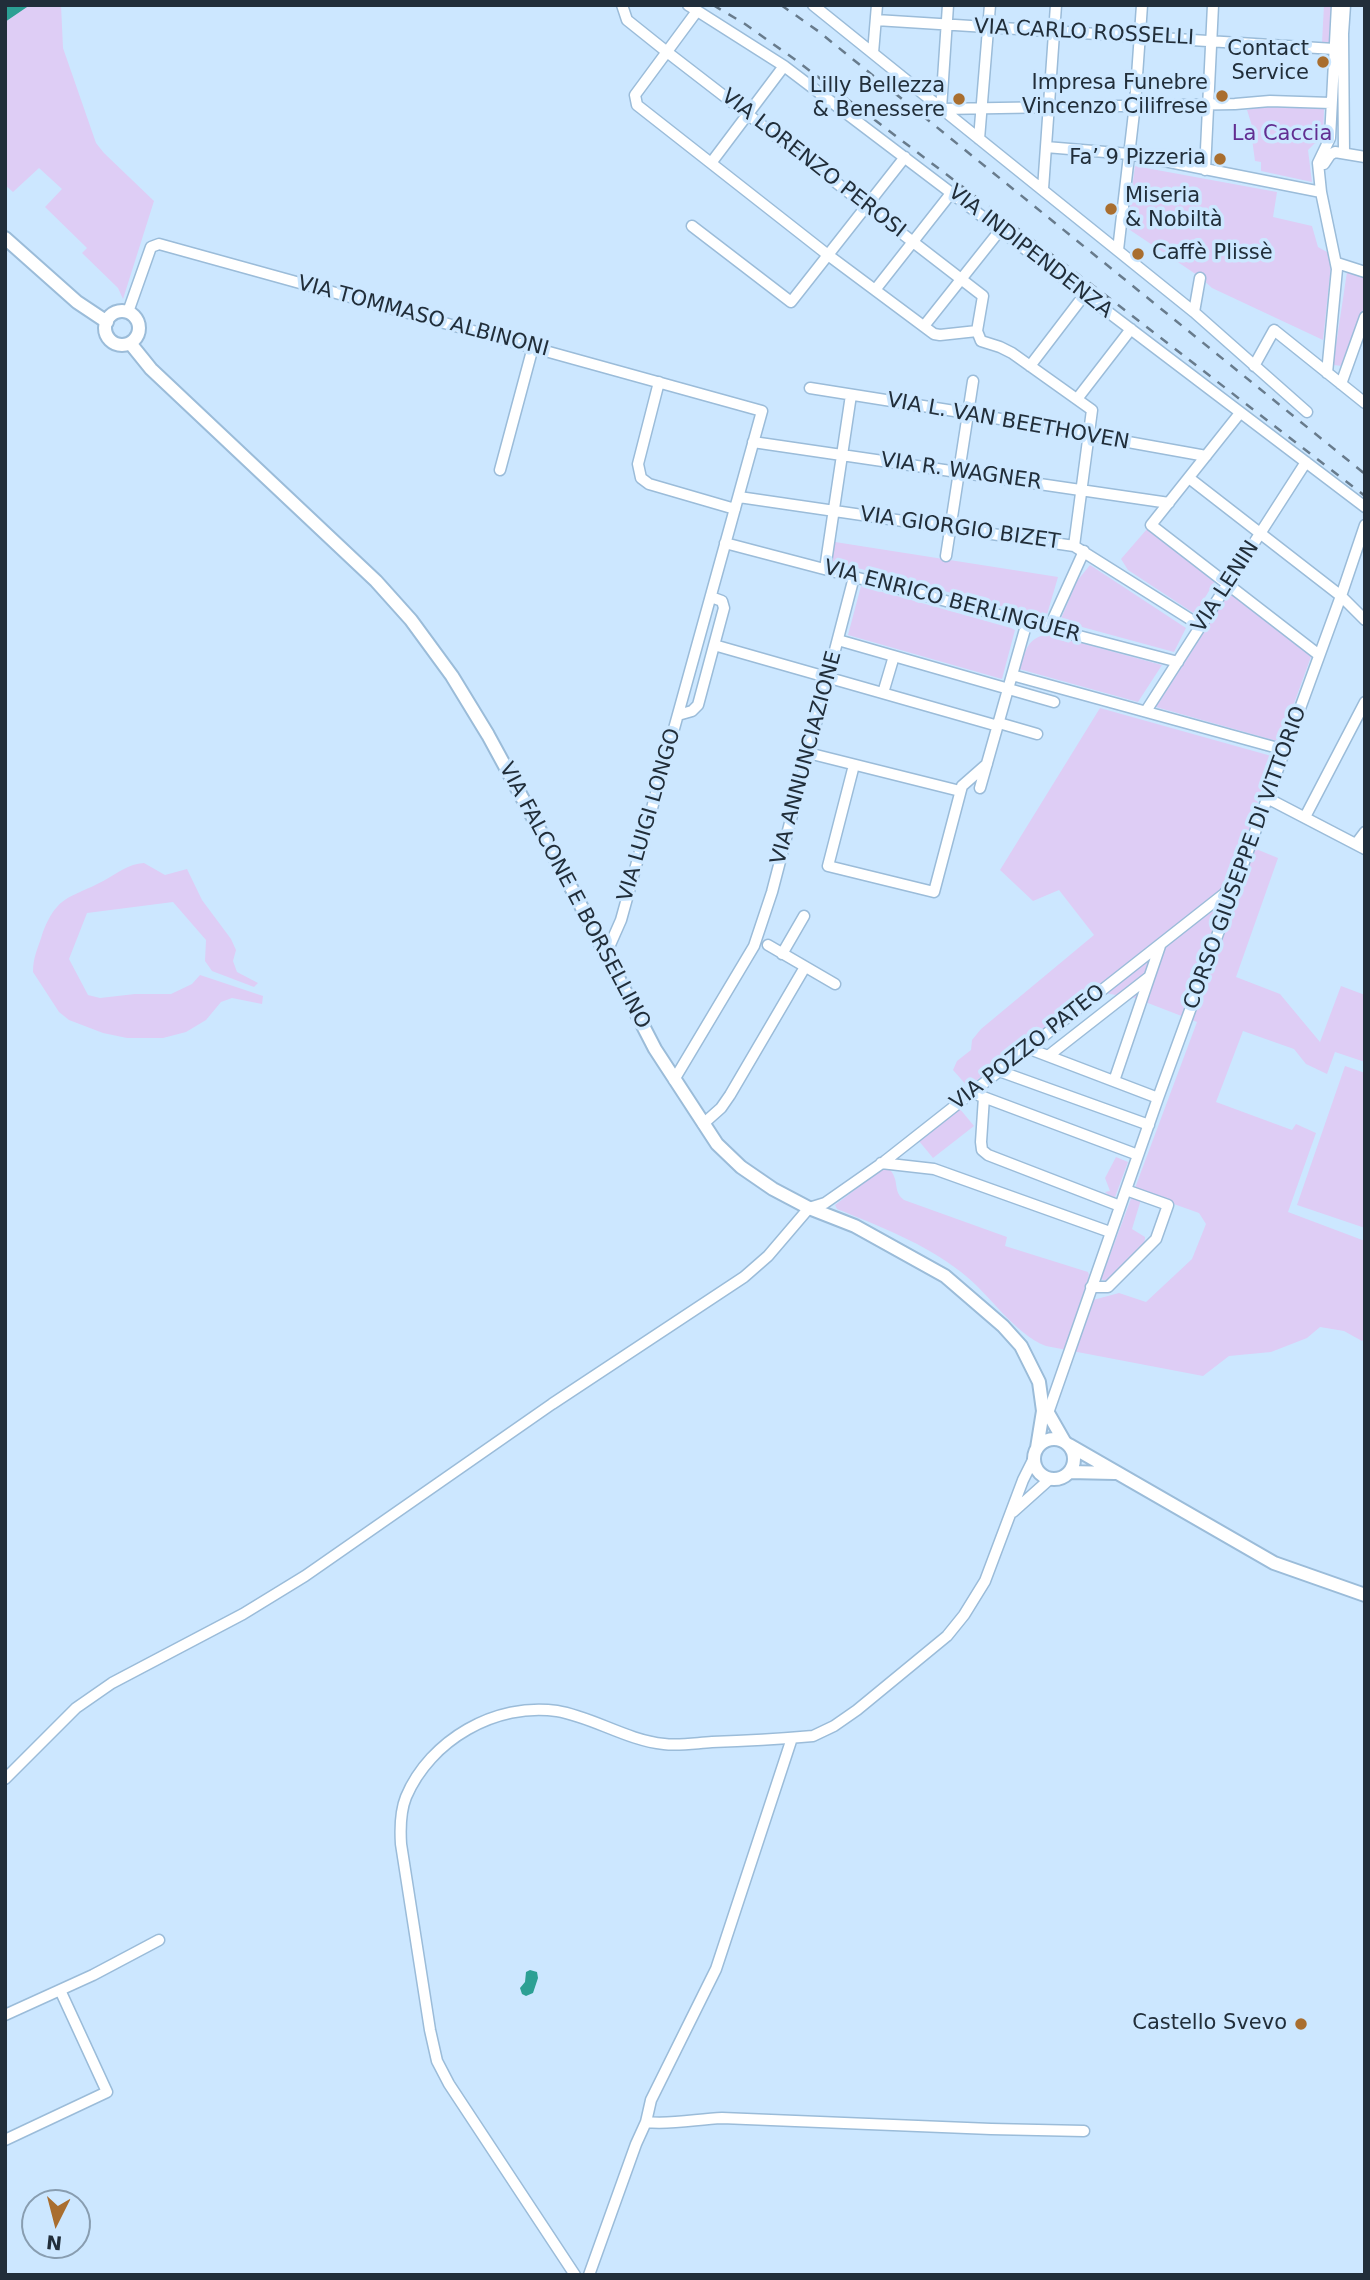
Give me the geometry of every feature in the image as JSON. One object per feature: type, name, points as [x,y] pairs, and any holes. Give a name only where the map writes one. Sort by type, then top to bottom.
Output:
[{"type":"main road","points":[[5,238],[77,302],[107,322]]},
{"type":"main road","points":[[128,312],[139,325],[138,336],[130,343],[113,342],[106,333],[107,322],[113,314],[128,312]]},
{"type":"main road","name":"VIA FALCONE E BORSELLINO","points":[[130,343],[151,369],[367,572],[411,620],[452,676],[488,735],[674,1080],[717,1144],[741,1167],[773,1189],[809,1208],[855,1226],[906,1254],[945,1276],[981,1306],[1021,1346],[1038,1382],[1045,1407],[1066,1443]]},
{"type":"main road","name":"VIA FALCONE E BORSELLINO","points":[[1036,1453],[1045,1407]]},
{"type":"main road","points":[[1066,1443],[1074,1456],[1069,1472],[1064,1476],[1051,1478],[1041,1474],[1036,1453],[1041,1443],[1052,1439],[1066,1443],[1274,1563],[1365,1595]]},
{"type":"main road","points":[[1069,1472],[1118,1474]]},
{"type":"street","name":"VIA LORENZO PEROSI","points":[[622,5],[627,20],[983,296],[977,331]]},
{"type":"street","points":[[813,5],[1194,312],[1307,412]]},
{"type":"street","points":[[873,53],[877,5]]},
{"type":"street","points":[[941,109],[948,5]]},
{"type":"street","points":[[979,139],[990,5]]},
{"type":"street","points":[[1043,189],[1056,5]]},
{"type":"street","points":[[1118,250],[1135,104],[1142,5]]},
{"type":"street","points":[[1205,170],[1213,5]]},
{"type":"street","points":[[1327,373],[1337,263],[1321,192],[1318,163],[1329,138],[1336,5]]},
{"type":"street","points":[[1344,153],[1345,5]]},
{"type":"street","points":[[693,8],[667,52],[635,95],[637,105],[828,255],[934,334],[977,331],[978,339],[983,343],[1007,349],[1092,410],[1082,489],[1079,548],[1049,628]]},
{"type":"street","name":"VIA INDIPENDENZA","points":[[693,8],[785,66],[1365,507]]},
{"type":"street","name":"VIA CARLO ROSSELLI","points":[[876,20],[1334,49]]},
{"type":"street","points":[[711,163],[785,66]]},
{"type":"street","points":[[941,109],[1270,101],[1331,103]]},
{"type":"street","points":[[1046,147],[1129,154],[1321,192]]},
{"type":"street","points":[[1319,177],[1330,155],[1335,152],[1365,157]]},
{"type":"street","points":[[692,226],[791,302],[905,157]]},
{"type":"street","points":[[875,289],[952,192]]},
{"type":"street","points":[[924,326],[1001,229]]},
{"type":"street","name":"VIA TOMMASO ALBINONI","points":[[128,312],[151,247],[159,244],[762,411]]},
{"type":"street","points":[[1337,263],[1365,272]]},
{"type":"street","points":[[1194,312],[1199,278]]},
{"type":"street","points":[[1030,366],[1085,294]]},
{"type":"street","points":[[1341,384],[1361,341],[1365,317]]},
{"type":"street","points":[[1077,399],[1131,329]]},
{"type":"street","points":[[1254,366],[1274,330],[1365,403]]},
{"type":"street","points":[[500,470],[534,347]]},
{"type":"street","points":[[946,556],[973,381]]},
{"type":"street","points":[[659,382],[638,464],[641,478],[649,484],[735,509]]},
{"type":"street","name":"VIA L. VAN BEETHOVEN","points":[[810,388],[1206,456]]},
{"type":"street","points":[[825,569],[851,395]]},
{"type":"street","name":"VIA LUIGI LONGO","points":[[606,954],[621,920],[762,411]]},
{"type":"street","points":[[1240,413],[1152,525],[1319,655]]},
{"type":"street","name":"VIA R. WAGNER","points":[[753,442],[1169,503]]},
{"type":"street","name":"VIA LENIN","points":[[1146,711],[1306,462]]},
{"type":"street","points":[[1189,478],[1341,596],[1365,620]]},
{"type":"street","name":"VIA GIORGIO BIZET","points":[[739,497],[1079,548],[1200,626]]},
{"type":"street","name":"CORSO GIUSEPPE DI VITTORIO","points":[[1045,1407],[1091,1287],[1365,525]]},
{"type":"street","name":"VIA ENRICO BERLINGUER","points":[[725,543],[1178,662]]},
{"type":"street","name":"VIA ANNUNCIAZIONE","points":[[674,1080],[757,939],[772,892],[854,577]]},
{"type":"street","name":"VIA LUIGI LONGO","points":[[678,715],[692,711],[698,705],[724,604],[711,597]]},
{"type":"street","points":[[980,788],[1027,622]]},
{"type":"street","points":[[838,640],[1055,702]]},
{"type":"street","points":[[714,645],[1037,734]]},
{"type":"street","points":[[883,693],[894,656]]},
{"type":"street","points":[[1012,675],[1284,750]]},
{"type":"street","points":[[1305,817],[1365,702]]},
{"type":"street","points":[[808,753],[960,791]]},
{"type":"street","points":[[854,765],[828,866],[934,892],[962,786],[987,764]]},
{"type":"street","points":[[1268,798],[1360,846],[1365,832]]},
{"type":"street","name":"VIA POZZO PATEO","points":[[809,1208],[825,1202],[881,1163],[1161,944],[1239,878]]},
{"type":"street","points":[[782,954],[804,916]]},
{"type":"street","points":[[1114,1081],[1161,944]]},
{"type":"street","points":[[768,945],[835,984]]},
{"type":"street","points":[[703,1124],[721,1108],[730,1095],[805,967]]},
{"type":"street","name":"VIA POZZO PATEO","points":[[1048,1056],[1150,976]]},
{"type":"street","points":[[1027,1048],[1158,1098]]},
{"type":"street","points":[[999,1071],[1149,1125]]},
{"type":"street","points":[[972,1092],[1138,1154]]},
{"type":"street","points":[[984,1097],[981,1142],[982,1150],[988,1155],[1120,1206]]},
{"type":"street","points":[[881,1163],[934,1169],[1110,1233]]},
{"type":"street","points":[[1091,1287],[1108,1287],[1158,1236],[1168,1205],[1126,1190]]},
{"type":"street","points":[[5,1779],[76,1708],[112,1683],[243,1615],[305,1576],[552,1404],[727,1289],[768,1256],[809,1208]]},
{"type":"street","points":[[575,2275],[449,2084],[438,2061],[430,2031],[401,1844],[400,1821],[405,1799],[426,1763],[450,1741],[487,1719],[513,1712],[536,1709],[561,1712],[637,1739],[665,1744],[813,1736],[834,1726],[947,1636],[964,1615],[985,1581],[1036,1453]]},
{"type":"street","points":[[1010,1514],[1051,1478]]},
{"type":"street","points":[[589,2275],[646,2122],[651,2099],[716,1969],[792,1738]]},
{"type":"street","points":[[5,2015],[159,1940]]},
{"type":"street","points":[[5,2140],[107,2092],[60,1990]]},
{"type":"street","points":[[646,2122],[722,2118],[1084,2131]]},
{"type":"green space","points":[[5,5],[61,5],[63,48],[96,143],[154,201],[123,299],[118,288],[82,253],[87,248],[45,207],[62,189],[39,168],[13,192],[5,185]]},
{"type":"green space","points":[[1324,5],[1333,5],[1331,43],[1322,43]]},
{"type":"green space","name":"La Caccia","points":[[1264,106],[1324,109],[1323,141],[1308,150],[1312,182],[1261,171],[1261,162],[1255,161],[1251,131],[1253,129],[1247,110]]},
{"type":"green space","points":[[1135,166],[1277,192],[1273,217],[1312,226],[1318,247],[1327,252],[1331,266],[1323,340],[1212,288],[1127,228]]},
{"type":"green space","points":[[1347,272],[1365,278],[1365,304],[1343,366],[1333,365]]},
{"type":"green space","points":[[1147,529],[1215,581],[1195,614],[1128,570],[1121,559]]},
{"type":"green space","points":[[835,542],[1058,577],[1046,618],[831,561]]},
{"type":"green space","points":[[1090,565],[1186,628],[1174,652],[1060,621],[1077,581]]},
{"type":"green space","points":[[861,586],[1015,630],[1002,679],[848,635]]},
{"type":"green space","points":[[1230,592],[1312,654],[1280,742],[1156,707]]},
{"type":"green space","points":[[1048,634],[1162,665],[1138,702],[1019,669],[1031,642]]},
{"type":"green space","points":[[1100,708],[1275,757],[1257,801],[1244,844],[1278,858],[1236,977],[1280,994],[1320,1042],[1341,986],[1365,995],[1365,1062],[1335,1052],[1327,1074],[1306,1064],[1294,1049],[1243,1031],[1216,1102],[1292,1130],[1296,1124],[1316,1133],[1288,1212],[1365,1241],[1365,1338],[1362,1341],[1344,1331],[1320,1327],[1307,1338],[1271,1352],[1229,1356],[1203,1376],[1046,1346],[1012,1323],[971,1281],[947,1262],[902,1236],[837,1209],[835,1205],[886,1166],[894,1175],[898,1192],[904,1200],[1007,1237],[1005,1246],[1088,1272],[1083,1295],[1093,1300],[1119,1293],[1146,1302],[1192,1259],[1206,1224],[1199,1213],[1143,1193],[1132,1229],[1145,1237],[1144,1248],[1108,1282],[1101,1279],[1197,1022],[1135,998],[1091,991],[968,1087],[953,1070],[957,1061],[971,1050],[972,1040],[981,1029],[1094,935],[1059,890],[1033,901],[1000,870]]},
{"type":"green space","points":[[144,863],[165,875],[187,869],[202,900],[231,939],[236,950],[233,961],[237,972],[258,983],[254,987],[212,971],[205,961],[206,940],[173,902],[87,913],[69,959],[88,995],[100,998],[171,994],[192,984],[200,975],[263,996],[262,1004],[232,998],[221,1002],[206,1020],[186,1032],[163,1038],[127,1038],[103,1033],[69,1020],[59,1012],[33,972],[42,935],[53,912],[66,899],[128,867]]},
{"type":"green space","points":[[1345,1066],[1365,1073],[1365,1228],[1297,1205]]},
{"type":"green space","points":[[960,1109],[974,1126],[933,1158],[919,1141]]},
{"type":"green space","points":[[1116,1157],[1128,1162],[1114,1200],[1105,1192],[1110,1191],[1105,1178]]},
{"type":"shaded area","points":[[5,5],[30,5],[5,22]]},
{"type":"shaded area","points":[[526,1972],[537,1972],[538,1978],[533,1993],[526,1996],[520,1988],[525,1982]]},
{"type":"railway","points":[[713,5],[797,61],[1365,496]]},
{"type":"railway","points":[[781,5],[818,31],[1365,474]]},
{"type":"place","name":"Contact Service","points":[[1323,62]]},
{"type":"place","name":"Impresa Funebre Vincenzo Cilifrese","points":[[1222,96]]},
{"type":"place","name":"Lilly Bellezza & Benessere","points":[[959,99]]},
{"type":"place","name":"Fa’ 9 Pizzeria","points":[[1220,159]]},
{"type":"place","name":"Miseria & Nobiltà","points":[[1111,209]]},
{"type":"place","name":"Caffè Plissè","points":[[1138,254]]},
{"type":"place","name":"Castello Svevo","points":[[1301,2024]]}]
